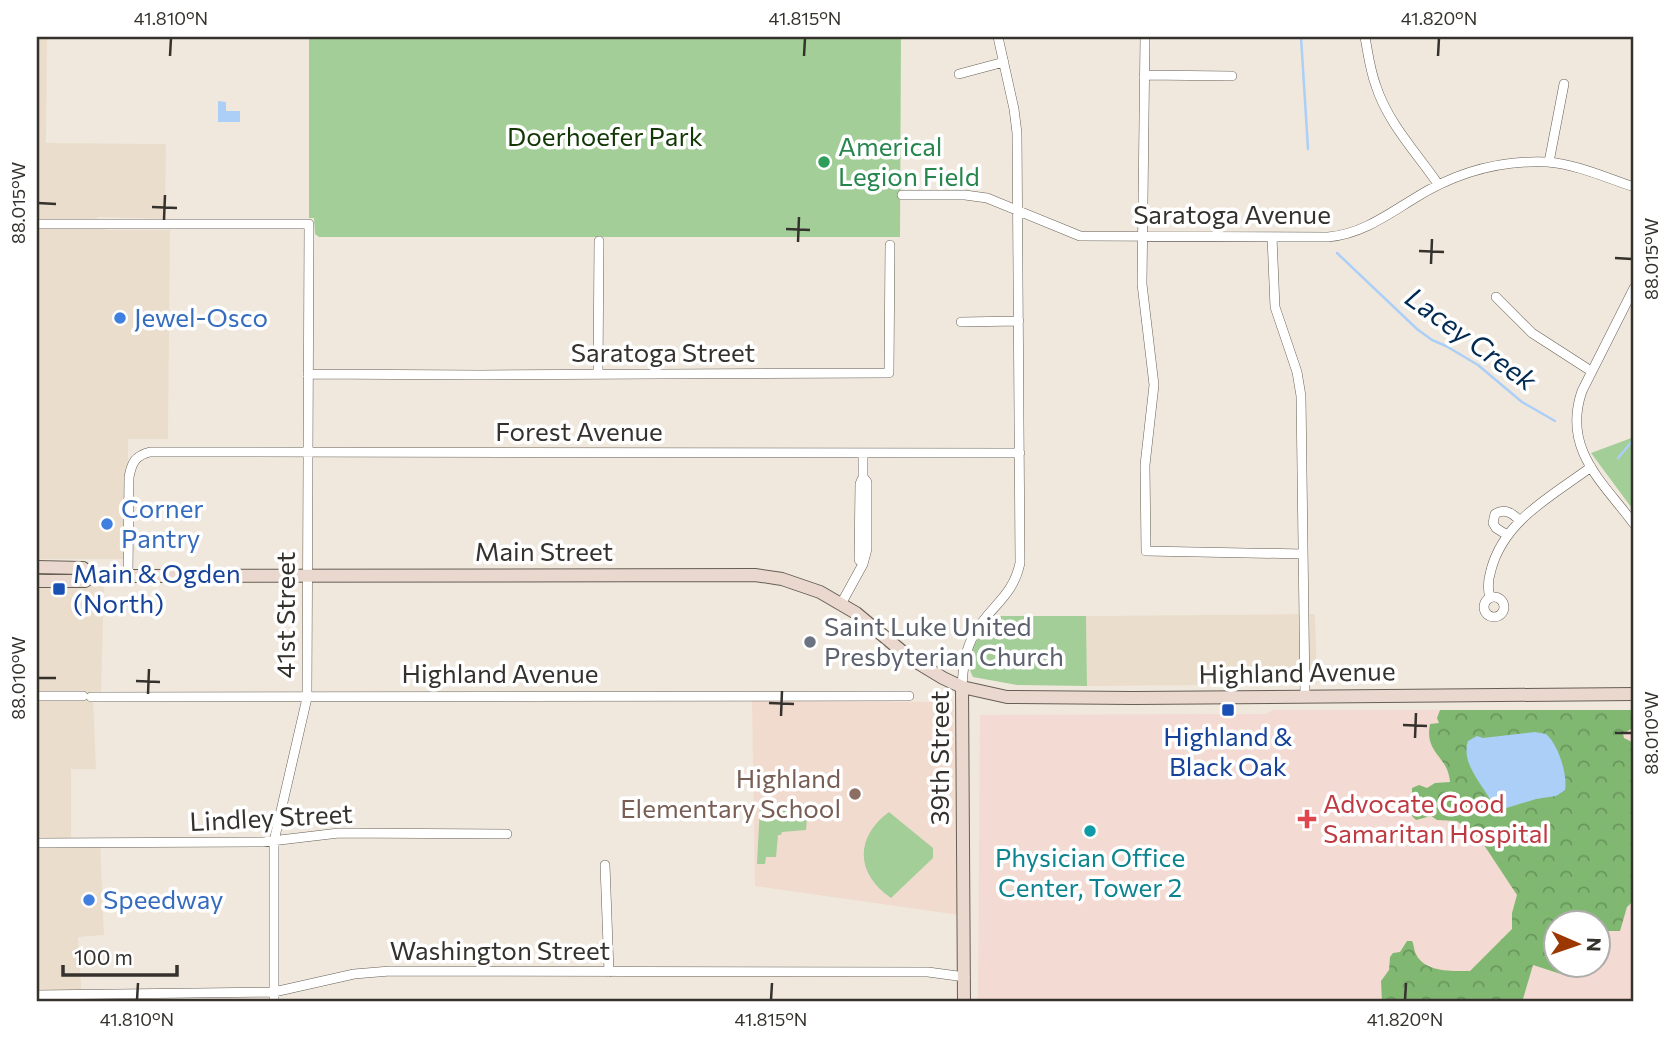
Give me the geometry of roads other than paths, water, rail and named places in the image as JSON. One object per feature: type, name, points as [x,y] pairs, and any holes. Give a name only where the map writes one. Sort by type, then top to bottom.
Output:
[{"type":"main road","name":"Main Street","points":[[37,568],[83,568],[94,576]]},
{"type":"main road","name":"Main Street","points":[[37,581],[85,581],[94,576],[755,575],[797,583],[841,604],[925,668],[962,687]]},
{"type":"main road","name":"Highland Avenue","points":[[962,687],[1007,697],[1034,698],[1634,694]]},
{"type":"main road","name":"39th Street","points":[[962,687],[964,1002]]},
{"type":"street","name":"39th Street","points":[[962,687],[963,665],[975,632],[1006,597],[1017,575],[1020,548],[1016,120],[998,37]]},
{"type":"street","points":[[1145,37],[1143,306],[1154,385],[1145,464],[1146,551],[1303,554]]},
{"type":"street","points":[[1365,37],[1373,76],[1384,107],[1438,184]]},
{"type":"street","points":[[959,75],[1004,62]]},
{"type":"street","points":[[1144,75],[1232,76]]},
{"type":"street","points":[[1549,162],[1564,84]]},
{"type":"street","name":"Saratoga Avenue","points":[[902,195],[978,196],[1080,236],[1328,237],[1359,232],[1438,184],[1492,166],[1549,162],[1591,172],[1634,187]]},
{"type":"street","name":"41st Street","points":[[37,223],[309,224],[307,698],[274,841],[274,997]]},
{"type":"street","points":[[1272,237],[1275,307],[1297,372],[1301,396],[1305,695]]},
{"type":"street","points":[[598,373],[599,241]]},
{"type":"street","name":"Saratoga Street","points":[[308,374],[889,373],[890,245]]},
{"type":"street","points":[[1634,288],[1591,371],[1578,403],[1575,426],[1591,467],[1634,524]]},
{"type":"street","points":[[1496,297],[1532,333],[1591,371]]},
{"type":"street","points":[[961,322],[1019,321]]},
{"type":"street","name":"Forest Avenue","points":[[128,576],[129,477],[132,462],[139,455],[167,451],[1020,453]]},
{"type":"street","points":[[841,604],[863,564],[867,549],[867,482],[863,477],[863,454]]},
{"type":"street","points":[[1490,597],[1488,585],[1492,566],[1507,535],[1519,520],[1591,467]]},
{"type":"street","points":[[1507,535],[1493,523],[1495,514],[1508,512],[1519,520]]},
{"type":"street","name":"Highland Avenue","points":[[37,696],[909,696]]},
{"type":"street","name":"Lindley Street","points":[[37,843],[274,841],[339,833],[507,834]]},
{"type":"street","points":[[605,865],[609,972]]},
{"type":"street","name":"Washington Street","points":[[37,995],[274,997],[354,974],[380,971],[928,972],[965,976]]},
{"type":"water","points":[[218,101],[226,102],[226,111],[240,111],[240,122],[218,122]]},
{"type":"water","points":[[1535,732],[1546,734],[1558,752],[1565,790],[1556,796],[1500,810],[1494,807],[1470,767],[1466,750],[1468,741],[1477,736],[1483,738]]},
{"type":"waterway","name":"Lacey Creek","points":[[1301,37],[1308,149]]},
{"type":"waterway","name":"Lacey Creek","points":[[1337,253],[1417,329],[1478,365],[1522,402],[1555,421]]},
{"type":"waterway","points":[[1618,458],[1634,439]]},
{"type":"place","name":"Americal Legion Field","points":[[824,162]]},
{"type":"place","name":"Jewel-Osco","points":[[120,318]]},
{"type":"place","name":"Corner Pantry","points":[[107,524]]},
{"type":"place","name":"Main & Ogden (North)","points":[[59,589]]},
{"type":"place","name":"Saint Luke United Presbyterian Church","points":[[810,642]]},
{"type":"place","name":"Highland & Black Oak","points":[[1228,710]]},
{"type":"place","name":"Highland Elementary School","points":[[855,794]]},
{"type":"place","name":"Advocate Good Samaritan Hospital","points":[[1307,819]]},
{"type":"place","name":"Physician Office Center, Tower 2","points":[[1090,831]]},
{"type":"place","name":"Speedway","points":[[89,900]]},
{"type":"park label","name":"Doerhoefer Park","points":[[605,137]]}]
